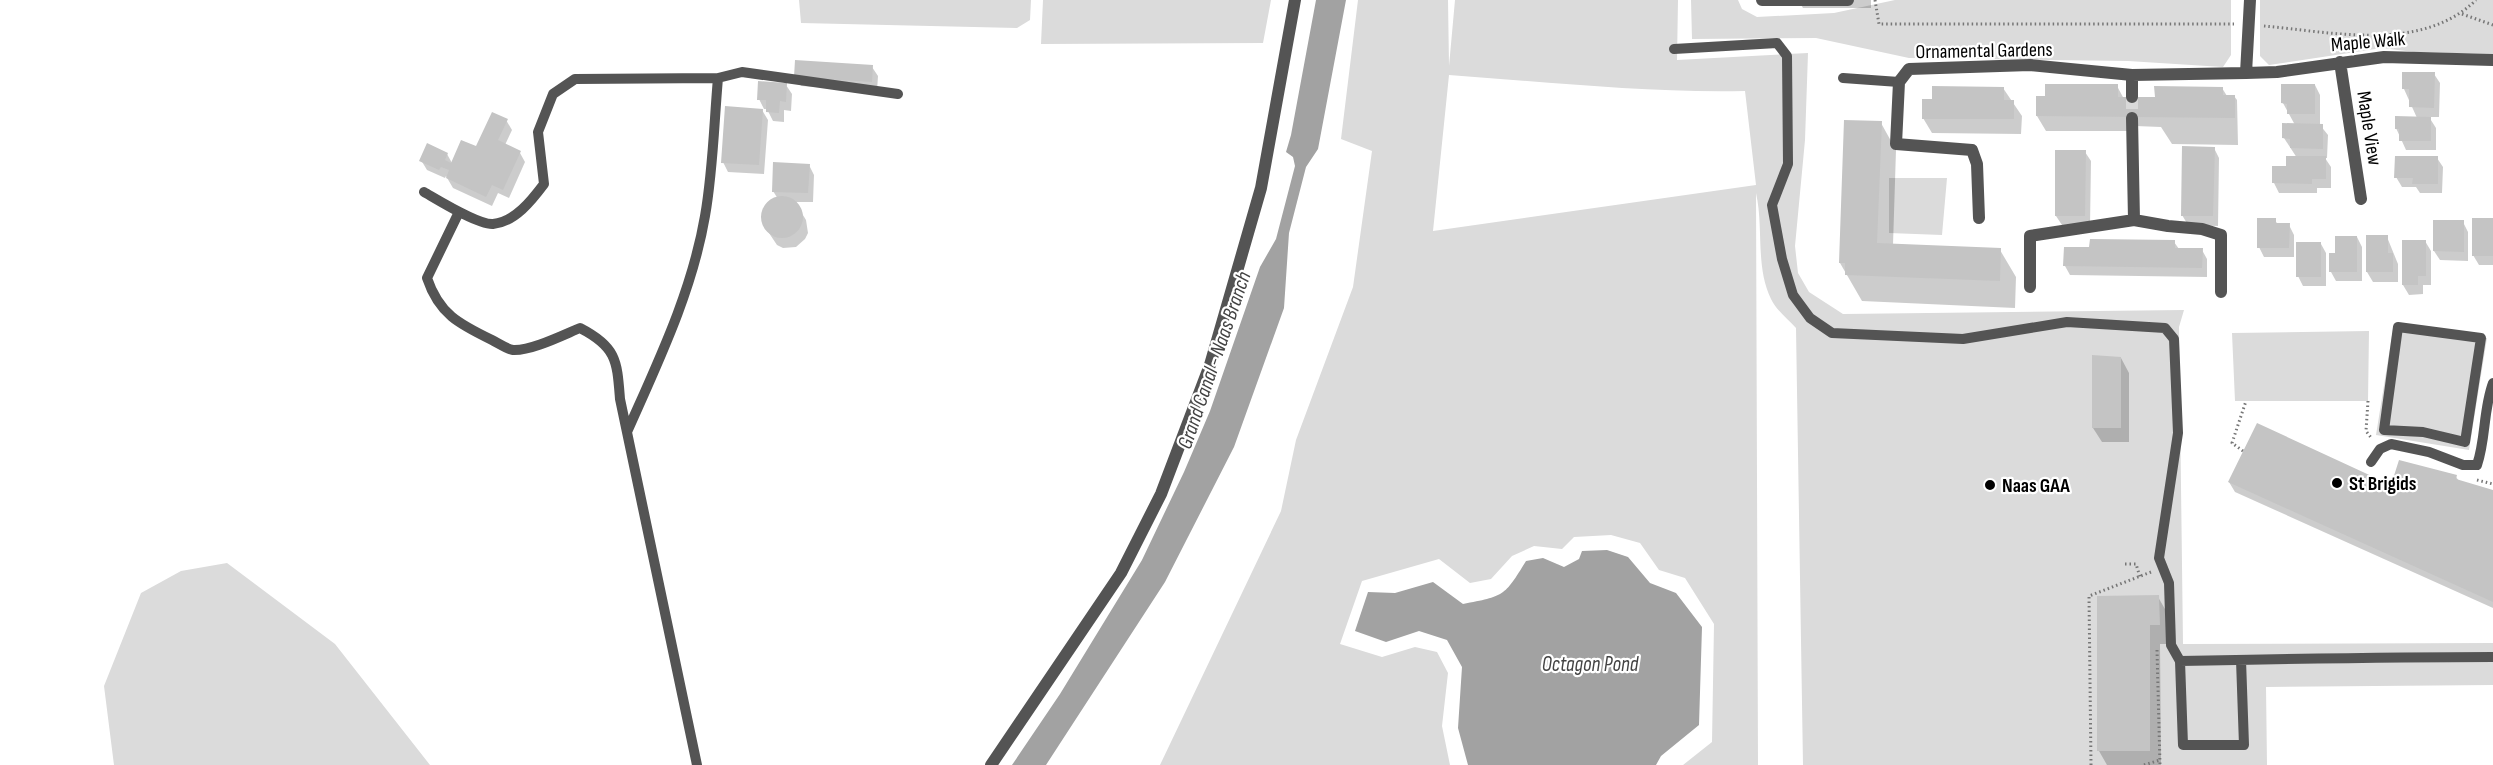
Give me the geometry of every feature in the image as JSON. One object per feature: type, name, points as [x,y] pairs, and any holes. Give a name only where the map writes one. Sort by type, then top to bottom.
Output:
[{"type":"street","points":[[991,765],[1121,573],[1161,494],[1210,364],[1261,188],[1295,0]]},
{"type":"street","points":[[1762,0],[1848,0]]},
{"type":"street","points":[[2246,73],[2251,25],[2250,0]]},
{"type":"street","name":"Maple Walk","points":[[2246,73],[2277,72],[2340,62],[2394,57],[2493,60]]},
{"type":"street","name":"Maple View","points":[[2340,62],[2361,199]]},
{"type":"street","name":"Ornamental Gardens","points":[[1979,218],[1977,164],[1972,150],[1896,144],[1899,82],[1909,69],[2019,65],[2132,75],[2246,73]]},
{"type":"street","points":[[2132,75],[2132,97]]},
{"type":"street","points":[[2132,118],[2134,220]]},
{"type":"street","points":[[2030,287],[2030,236],[2134,220],[2202,229],[2221,236],[2221,292]]},
{"type":"lane","points":[[1674,49],[1777,43],[1786,56],[1788,164],[1772,205],[1782,259],[1793,295],[1810,318],[1832,333],[1963,339],[2067,322],[2165,328],[2174,339],[2178,433],[2159,558],[2169,583],[2171,645],[2180,661],[2183,745],[2244,745],[2241,660]]},
{"type":"lane","points":[[424,192],[459,212],[491,224],[509,218],[531,202],[544,183],[538,132],[553,94],[575,79],[718,78],[742,72],[898,94]]},
{"type":"lane","points":[[627,432],[673,330],[697,250],[705,216],[718,78]]},
{"type":"lane","points":[[1843,78],[1899,82]]},
{"type":"lane","points":[[459,212],[427,278],[434,298],[471,332],[512,350],[580,328],[601,339],[617,364],[620,399],[697,765]]},
{"type":"lane","points":[[2481,338],[2465,442],[2423,432],[2384,430],[2398,327],[2493,338]]},
{"type":"lane","points":[[2371,462],[2380,449],[2391,444],[2429,452],[2463,465],[2477,465],[2482,452],[2486,413],[2493,383]]},
{"type":"lane","points":[[2423,432],[2425,449],[2429,452]]},
{"type":"lane","points":[[2180,661],[2493,657]]},
{"type":"path","points":[[1875,0],[1879,24],[2206,22],[2381,36],[2423,30],[2462,14],[2476,0]]},
{"type":"path","points":[[2462,14],[2493,25]]},
{"type":"path","points":[[2243,451],[2232,443],[2246,401]]},
{"type":"path","points":[[2125,564],[2136,564],[2140,577]]},
{"type":"path","points":[[2091,765],[2089,596],[2163,568]]},
{"type":"path","points":[[2144,765],[2160,763],[2157,636],[2170,634]]},
{"type":"shaded area","points":[[799,0],[1031,0],[1030,20],[1017,28],[801,23]]},
{"type":"shaded area","points":[[1043,0],[1271,0],[1263,43],[1041,44]]},
{"type":"shaded area","points":[[1358,0],[1448,0],[1449,66],[1455,0],[1678,0],[1677,60],[1808,53],[1805,140],[1795,246],[1798,273],[1809,292],[1843,314],[2184,310],[2179,327],[2183,644],[2493,643],[2493,685],[2266,687],[2267,765],[1803,765],[1796,328],[1776,307],[1766,286],[1761,260],[1756,193],[1758,765],[1683,765],[1712,742],[1714,624],[1685,578],[1659,570],[1640,543],[1611,535],[1574,537],[1562,549],[1534,546],[1512,556],[1491,579],[1470,583],[1439,559],[1362,581],[1340,644],[1382,657],[1415,647],[1437,652],[1448,673],[1442,726],[1450,765],[1160,765],[1281,511],[1296,440],[1353,287],[1372,151],[1341,139]],"holes":[[[1449,75],[1634,89],[1745,91],[1756,185],[1433,231]]]},
{"type":"shaded area","points":[[1691,0],[1738,0],[1742,9],[1757,17],[1834,13],[1895,0],[2231,0],[2231,55],[2223,67],[2128,61],[1909,58],[1816,38],[1692,39]]},
{"type":"shaded area","points":[[2260,0],[2493,0],[2493,54],[2414,52],[2382,48],[2269,65],[2260,56]]},
{"type":"shaded area","points":[[1889,178],[1947,178],[1942,235],[1889,233]]},
{"type":"shaded area","points":[[2394,323],[2487,338],[2469,450],[2376,435]]},
{"type":"shaded area","points":[[2369,331],[2368,401],[2235,401],[2232,333]]},
{"type":"shaded area","points":[[227,563],[335,644],[430,765],[114,765],[104,686],[141,593],[181,571]]},
{"type":"water","points":[[1316,0],[1346,0],[1318,149],[1306,167],[1289,233],[1284,308],[1234,447],[1165,582],[1046,765],[1012,765],[1060,694],[1142,560],[1210,411],[1260,267],[1276,239],[1295,166],[1293,157],[1286,152]]},
{"type":"water","name":"Octagon Pond","points":[[1607,550],[1628,557],[1650,583],[1676,593],[1702,627],[1699,725],[1661,756],[1656,765],[1468,765],[1458,728],[1462,667],[1447,640],[1419,631],[1386,642],[1355,631],[1368,592],[1395,593],[1433,582],[1463,604],[1502,593],[1513,582],[1526,561],[1543,558],[1564,567],[1579,559],[1582,551]]},
{"type":"building","points":[[795,60],[873,65],[872,82],[794,77]]},
{"type":"building","points":[[2402,72],[2435,72],[2434,108],[2409,107],[2409,89],[2402,89]]},
{"type":"building","points":[[758,81],[787,83],[786,102],[780,101],[779,113],[766,112],[766,100],[757,100]]},
{"type":"building","points":[[2045,84],[2118,84],[2118,97],[2155,97],[2154,86],[2223,87],[2223,95],[2235,95],[2235,118],[2036,116],[2036,96],[2045,96]]},
{"type":"building","points":[[2281,84],[2315,84],[2315,114],[2287,114],[2287,104],[2281,103]]},
{"type":"building","points":[[1932,86],[2004,87],[2004,100],[2014,100],[2014,119],[1922,119],[1922,99],[1932,99]]},
{"type":"building","points":[[725,106],[763,109],[759,165],[721,163]]},
{"type":"building","points":[[492,112],[508,119],[498,140],[521,151],[503,190],[492,185],[486,197],[446,178],[449,170],[441,167],[439,170],[419,161],[427,143],[448,153],[445,160],[451,163],[461,140],[476,146]]},
{"type":"building","points":[[2395,116],[2431,117],[2431,141],[2399,141],[2399,129],[2395,129]]},
{"type":"building","points":[[1844,120],[1882,121],[1877,243],[2001,248],[2000,281],[1845,275],[1845,263],[1839,263]]},
{"type":"building","points":[[2282,123],[2323,124],[2323,149],[2290,148],[2290,139],[2282,138]]},
{"type":"building","points":[[2182,146],[2215,147],[2213,216],[2181,216]]},
{"type":"building","points":[[2055,150],[2086,150],[2085,216],[2055,216]]},
{"type":"building","points":[[2286,156],[2326,156],[2326,179],[2312,179],[2312,184],[2272,183],[2272,166],[2286,166]]},
{"type":"building","points":[[2395,156],[2438,156],[2438,184],[2412,184],[2413,178],[2394,178]]},
{"type":"building","points":[[773,162],[810,164],[808,193],[772,192]]},
{"type":"building","points":[[782,196],[790,197],[797,202],[802,209],[802,225],[797,232],[790,237],[782,238],[774,237],[767,232],[762,225],[761,217],[762,209],[767,202],[774,197]]},
{"type":"building","points":[[2257,218],[2276,218],[2276,223],[2290,223],[2289,248],[2257,248]]},
{"type":"building","points":[[2472,218],[2493,218],[2493,256],[2472,256]]},
{"type":"building","points":[[2433,220],[2464,220],[2464,252],[2433,251]]},
{"type":"building","points":[[2366,235],[2388,235],[2388,253],[2393,253],[2393,272],[2366,272]]},
{"type":"building","points":[[2335,236],[2357,236],[2357,272],[2329,272],[2329,253],[2335,253]]},
{"type":"building","points":[[2090,239],[2175,240],[2175,248],[2203,248],[2202,268],[2063,266],[2064,247],[2089,247]]},
{"type":"building","points":[[2402,240],[2426,240],[2426,276],[2418,276],[2418,285],[2402,285]]},
{"type":"building","points":[[2296,242],[2321,242],[2321,277],[2296,277]]},
{"type":"building","points":[[2092,355],[2121,357],[2121,428],[2092,428]]},
{"type":"building","points":[[2257,423],[2391,485],[2399,460],[2457,475],[2456,479],[2493,490],[2493,602],[2228,482]]},
{"type":"building","points":[[2159,595],[2160,625],[2150,625],[2150,751],[2097,751],[2097,596]]},
{"type":"tunnel","points":[[2132,97],[2132,118]]},
{"type":"place","name":"St Brigids","points":[[2337,483]]},
{"type":"place","name":"Naas GAA","points":[[1990,485]]},
{"type":"water label","name":"Grand Canal - Naas Branch","points":[[1214,360]]}]
